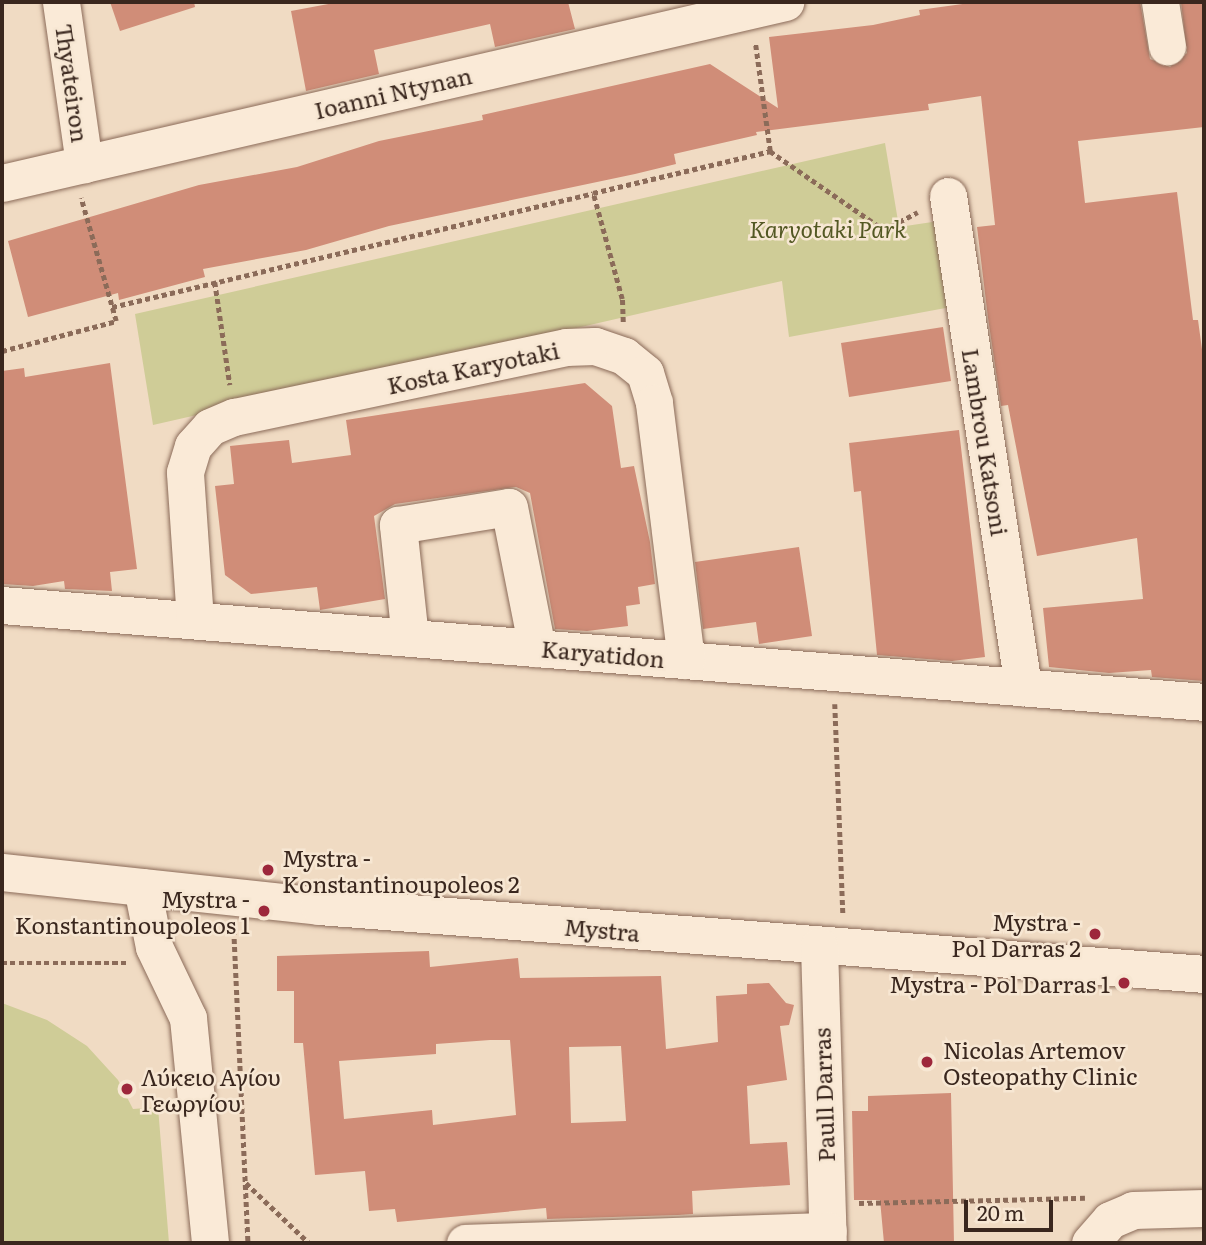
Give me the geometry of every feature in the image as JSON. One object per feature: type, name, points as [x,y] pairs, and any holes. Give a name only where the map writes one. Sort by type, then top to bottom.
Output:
[{"type":"street","name":"Thyateiron","points":[[61,2],[78,165]]},
{"type":"street","points":[[1160,2],[1167,46]]},
{"type":"street","name":"Ioanni Ntynan","points":[[2,183],[768,6]]},
{"type":"street","name":"Lambrou Katsoni","points":[[948,196],[1023,687]]},
{"type":"street","name":"Kosta Karyotaki","points":[[195,620],[185,472],[193,446],[210,427],[234,417],[566,347],[595,346],[624,356]]},
{"type":"street","points":[[624,356],[645,373],[654,403],[686,660]]},
{"type":"street","points":[[410,638],[398,525],[509,507],[537,648]]},
{"type":"street","name":"Karyatidon","points":[[2,605],[1204,702]]},
{"type":"street","name":"Mystra","points":[[2,872],[142,887],[832,947],[1204,974]]},
{"type":"street","points":[[142,887],[154,947],[188,1018],[210,1243]]},
{"type":"street","name":"Paull Darras","points":[[828,1226],[832,947]]},
{"type":"street","points":[[1100,1232],[1133,1210],[1204,1208]]},
{"type":"street","points":[[465,1243],[828,1226]]},
{"type":"path","points":[[768,6],[770,151]]},
{"type":"path","points":[[112,307],[770,151],[884,230],[948,196]]},
{"type":"path","points":[[2,351],[116,321],[78,165]]},
{"type":"path","points":[[593,193],[622,299],[624,356]]},
{"type":"path","points":[[215,282],[234,417]]},
{"type":"path","points":[[832,947],[833,672]]},
{"type":"path","points":[[233,916],[248,1243]]},
{"type":"path","points":[[2,964],[163,963]]},
{"type":"path","points":[[245,1182],[309,1243]]},
{"type":"path","points":[[828,1226],[1084,1198],[1100,1232]]},
{"type":"green space","name":"Karyotaki Park","points":[[885,143],[899,227],[939,221],[951,307],[789,337],[782,281],[153,425],[135,314]]},
{"type":"green space","points":[[2,1003],[47,1020],[87,1046],[118,1080],[133,1109],[158,1107],[169,1243],[2,1243]]},
{"type":"building","points":[[110,2],[194,2],[195,7],[120,31]]},
{"type":"building","points":[[339,2],[568,2],[575,29],[495,47],[490,24],[374,50],[379,74],[306,91],[291,11]]},
{"type":"building","points":[[977,2],[1140,2],[1150,59],[1170,67],[1187,53],[1181,2],[1204,2],[1204,127],[1078,141],[1085,203],[1177,192],[1193,320],[1198,320],[1204,364],[1204,681],[1152,677],[1151,670],[1109,673],[1049,667],[1043,608],[1143,599],[1137,538],[1037,556],[1008,405],[1001,406],[988,318],[977,227],[995,225],[981,96],[928,104],[929,110],[756,132],[757,135],[674,154],[676,164],[389,226],[306,250],[203,269],[205,277],[119,300],[118,293],[28,317],[8,241],[199,185],[297,167],[379,141],[483,120],[482,115],[710,64],[778,108],[769,37],[873,25],[920,15],[919,10]]},
{"type":"building","points":[[943,327],[951,381],[849,397],[841,343]]},
{"type":"building","points":[[110,363],[137,569],[110,572],[112,591],[65,589],[64,581],[33,586],[2,584],[2,371],[24,368],[25,377]]},
{"type":"building","points":[[585,383],[612,406],[621,468],[634,466],[650,542],[655,584],[638,587],[640,604],[626,606],[628,626],[587,631],[555,629],[530,493],[516,487],[395,504],[374,516],[385,599],[320,610],[317,587],[251,594],[225,575],[215,486],[234,484],[230,446],[289,440],[292,463],[351,455],[346,420]]},
{"type":"building","points":[[959,430],[985,657],[952,661],[877,655],[861,491],[854,492],[849,443]]},
{"type":"building","points":[[799,547],[812,636],[759,644],[756,622],[703,629],[695,562]]},
{"type":"building","points":[[429,951],[430,967],[518,958],[520,978],[661,976],[666,1049],[718,1042],[716,996],[747,994],[747,984],[769,983],[786,1003],[794,1005],[789,1025],[780,1026],[787,1080],[747,1086],[750,1144],[787,1142],[790,1185],[692,1191],[693,1214],[678,1215],[547,1219],[546,1208],[397,1222],[395,1209],[369,1211],[365,1171],[315,1175],[303,1043],[294,1043],[294,991],[277,991],[277,956]],"holes":[[[510,1040],[516,1115],[433,1125],[432,1110],[344,1119],[339,1061],[436,1054],[436,1044]],[[621,1046],[626,1121],[571,1123],[569,1047]]]},
{"type":"building","points":[[951,1093],[954,1243],[884,1243],[880,1200],[854,1200],[852,1111],[868,1111],[868,1096]]},
{"type":"place","name":"Mystra - Konstantinoupoleos 2","points":[[268,870]]},
{"type":"place","name":"Mystra - Konstantinoupoleos 1","points":[[264,911]]},
{"type":"place","name":"Mystra - Pol Darras 2","points":[[1095,934]]},
{"type":"place","name":"Mystra - Pol Darras 1","points":[[1124,983]]},
{"type":"place","name":"Nicolas Artemov Osteopathy Clinic","points":[[927,1062]]},
{"type":"place","name":"Λύκειο Αγίου Γεωργίου","points":[[127,1089]]}]
